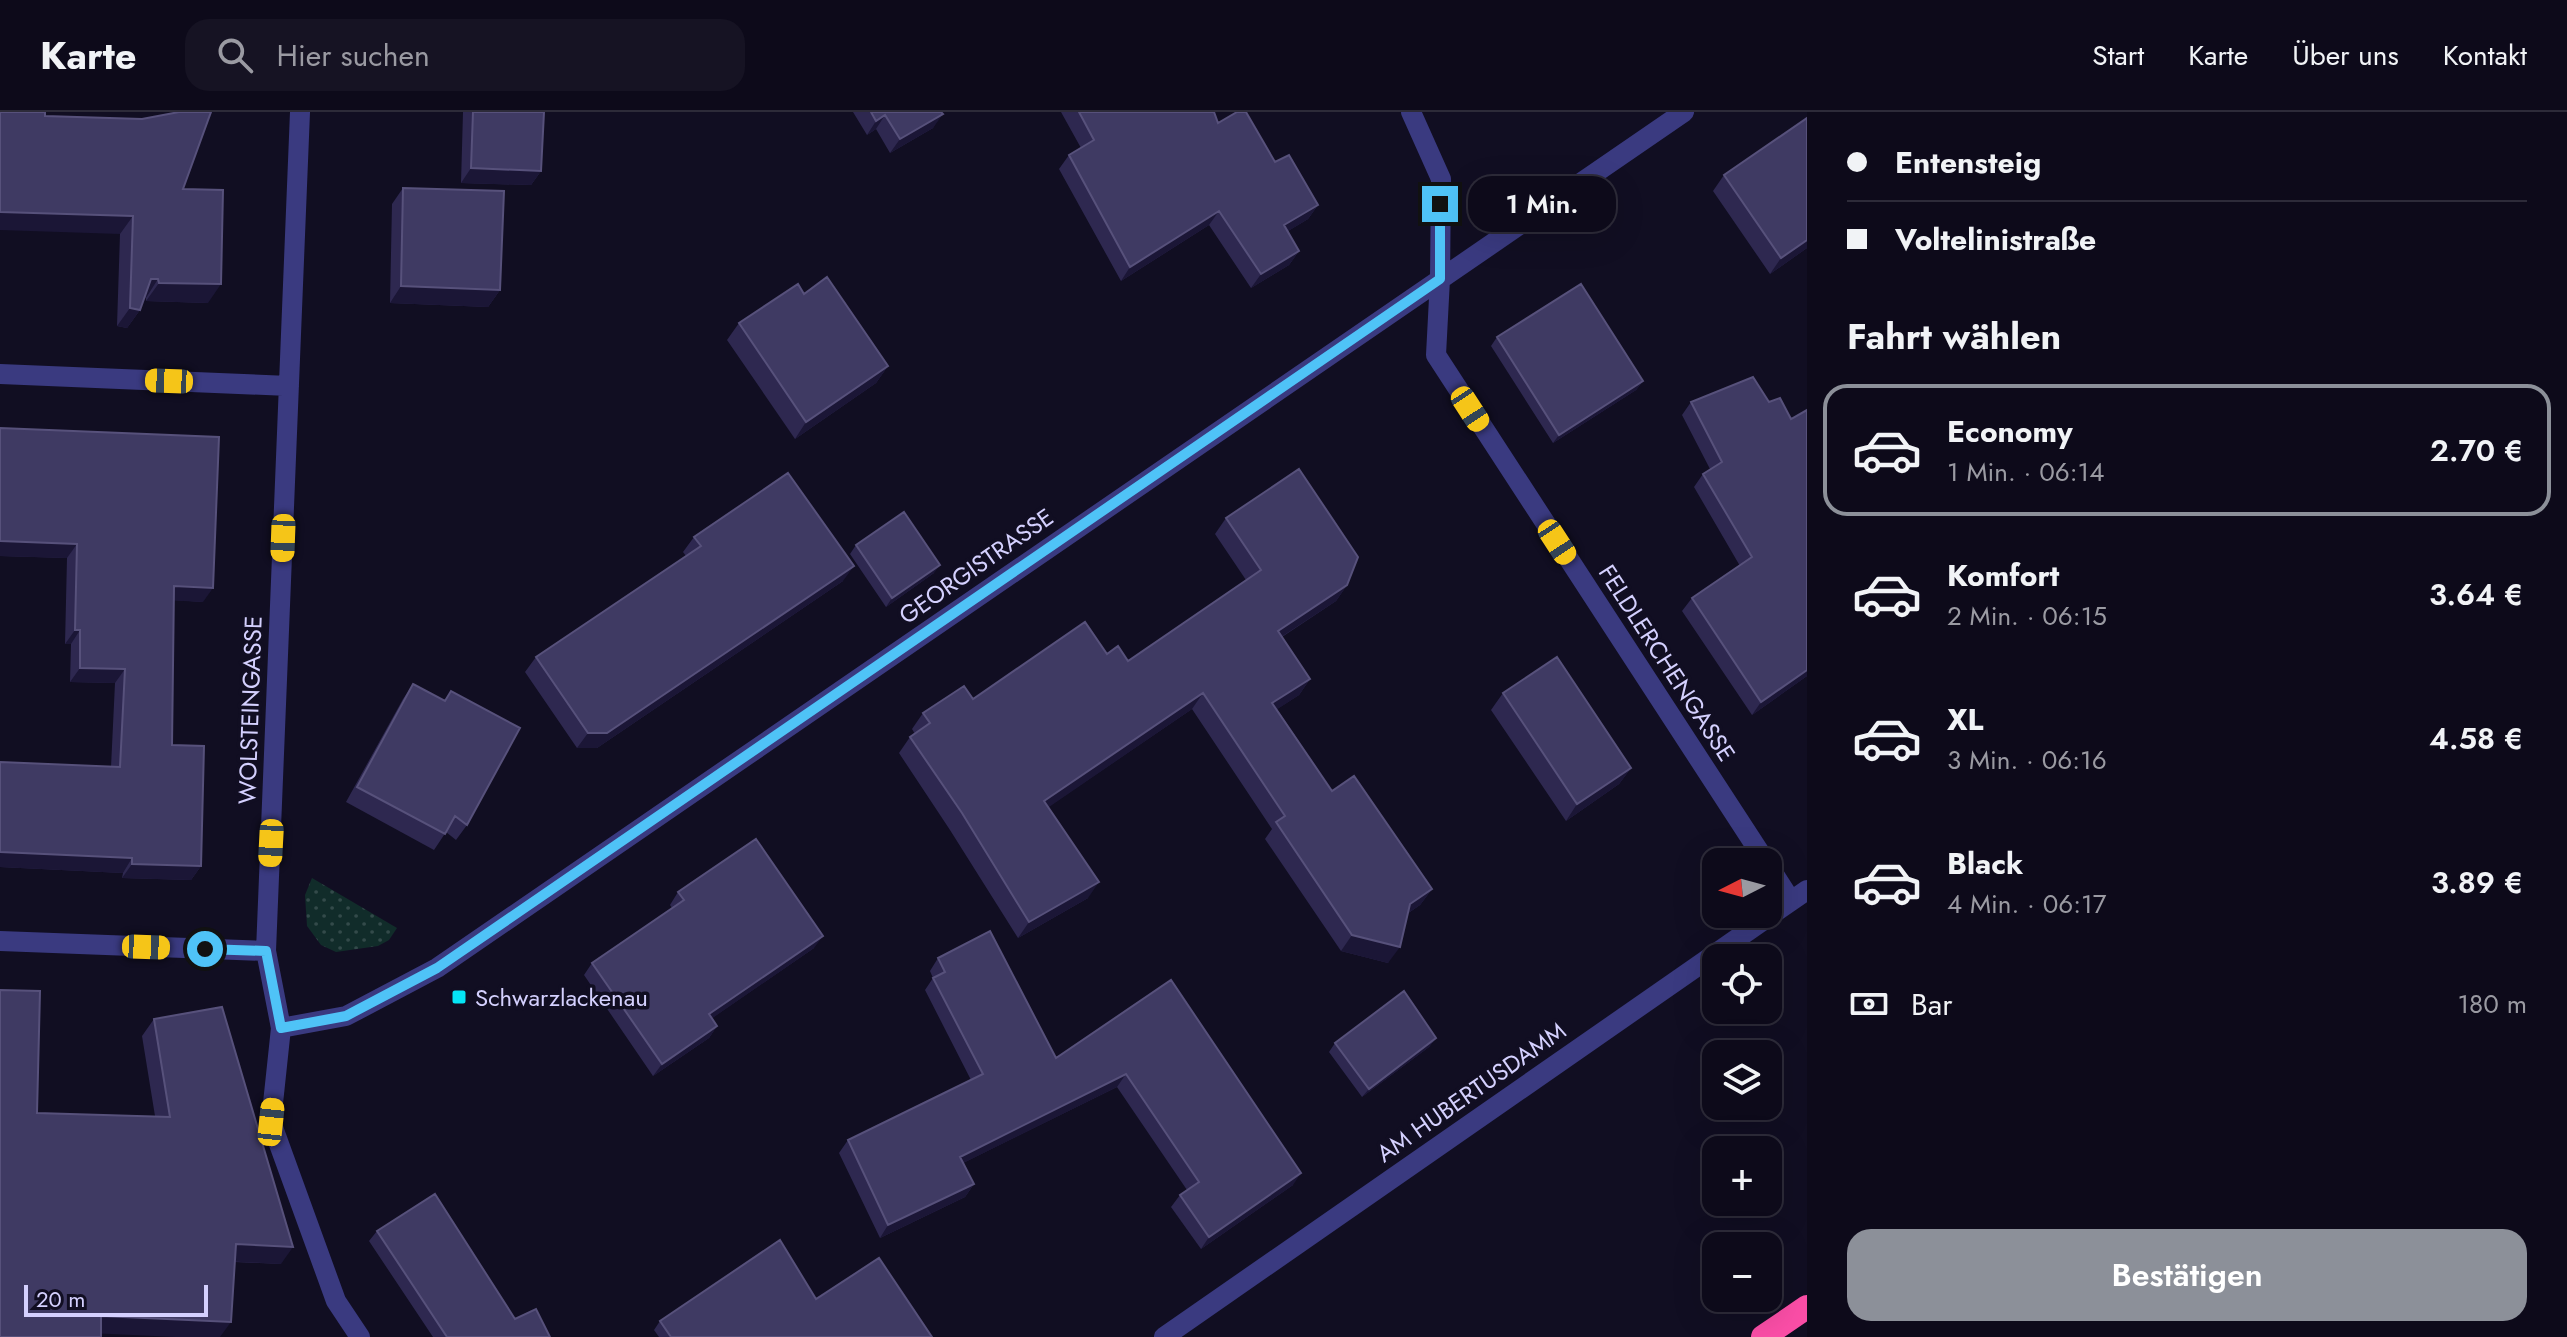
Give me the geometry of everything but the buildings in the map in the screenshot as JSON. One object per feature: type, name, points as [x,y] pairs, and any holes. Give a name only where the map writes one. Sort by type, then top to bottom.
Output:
[{"type":"highway","points":[[1763,1337],[1807,1307]]},
{"type":"street","name":"WOLSTEINGASSE","points":[[300,112],[266,951],[281,1028],[271,1122],[336,1301],[360,1337]]},
{"type":"street","name":"FELDLERCHENGASSE","points":[[1411,112],[1441,179],[1436,355],[1757,848]]},
{"type":"street","name":"GEORGISTRASSE","points":[[281,1028],[346,1016],[437,968],[1684,112]]},
{"type":"street","points":[[0,374],[289,386]]},
{"type":"street","name":"FELDLERCHENGASSE","points":[[1782,879],[1799,895]]},
{"type":"street","name":"AM HUBERTUSDAMM","points":[[1164,1337],[1799,895]]},
{"type":"street","points":[[0,941],[266,951]]},
{"type":"green space","points":[[312,878],[397,928],[389,940],[378,946],[336,952],[321,945],[307,926],[305,895]]},
{"type":"place","name":"Schwarzlackenau","points":[[459,997]]},
{"type":"route","points":[[205,949],[266,951],[281,1028],[346,1016],[437,968],[1440,279],[1440,204]]}]
